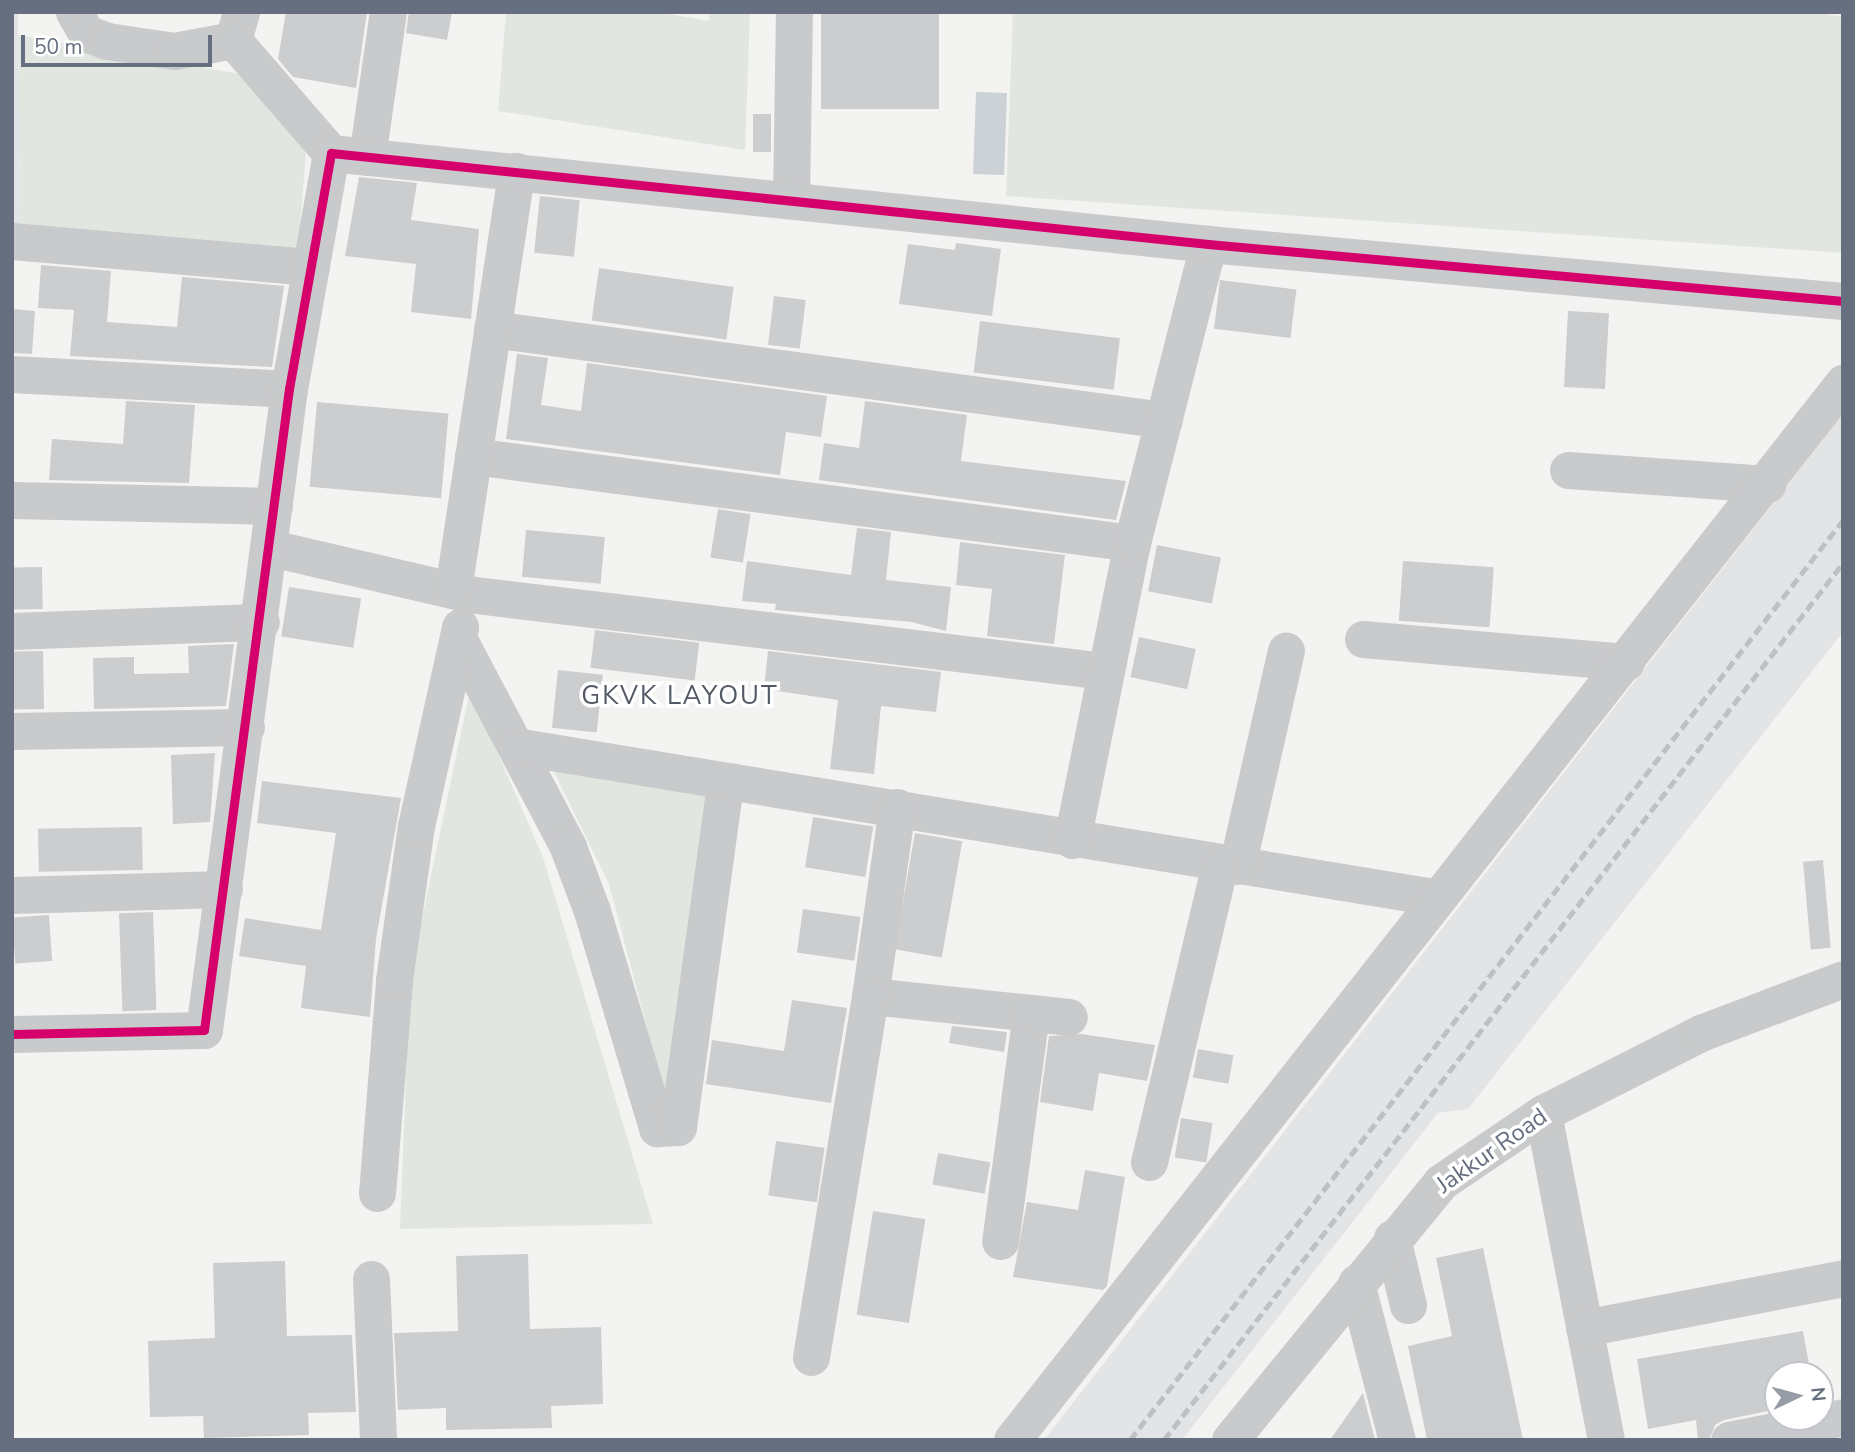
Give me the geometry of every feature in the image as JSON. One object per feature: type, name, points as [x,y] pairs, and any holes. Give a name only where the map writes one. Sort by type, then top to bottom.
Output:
[{"type":"street","points":[[12,1034],[204,1030],[271,548],[289,389],[331,153],[237,26],[173,51],[129,47],[86,33],[74,12]]},
{"type":"street","points":[[367,157],[388,12]]},
{"type":"street","points":[[791,200],[794,12]]},
{"type":"street","points":[[331,153],[1208,244],[1843,300]]},
{"type":"street","points":[[377,1193],[394,980],[416,826],[458,638],[473,456],[516,171]]},
{"type":"street","points":[[12,241],[311,267]]},
{"type":"street","points":[[1072,840],[1132,543],[1208,244]]},
{"type":"street","points":[[492,329],[1164,420]]},
{"type":"street","points":[[12,374],[289,389]]},
{"type":"street","points":[[1012,1440],[1434,897],[1768,484],[1843,383]]},
{"type":"street","points":[[473,456],[1132,543]]},
{"type":"street","points":[[1568,470],[1768,484]]},
{"type":"street","points":[[12,500],[274,506]]},
{"type":"street","points":[[271,548],[461,592],[1105,671]]},
{"type":"street","points":[[12,631],[261,622]]},
{"type":"street","points":[[458,638],[568,848],[593,911],[657,1128],[678,1127],[725,782]]},
{"type":"street","points":[[1363,639],[1626,662]]},
{"type":"street","points":[[1149,1162],[1286,651]]},
{"type":"street","points":[[12,731],[246,727]]},
{"type":"street","points":[[515,746],[725,782],[897,807],[1072,840],[1434,897]]},
{"type":"street","points":[[811,1357],[870,996],[897,807]]},
{"type":"street","points":[[12,895],[224,889]]},
{"type":"street","name":"Jakkur Road","points":[[1230,1440],[1392,1238],[1441,1182],[1543,1113],[1703,1032],[1843,979]]},
{"type":"street","points":[[870,996],[1069,1017]]},
{"type":"street","points":[[1000,1241],[1031,1013]]},
{"type":"street","points":[[1543,1113],[1605,1440]]},
{"type":"street","points":[[1392,1238],[1408,1305]]},
{"type":"street","points":[[1584,1328],[1843,1278]]},
{"type":"street","points":[[371,1279],[378,1440]]},
{"type":"street","points":[[1356,1283],[1397,1440]]},
{"type":"street","points":[[1729,1440],[1843,1417]]},
{"type":"shaded area","points":[[12,12],[18,12],[20,230],[12,229]]},
{"type":"shaded area","points":[[506,12],[657,12],[709,21],[709,12],[750,12],[745,150],[498,111]]},
{"type":"shaded area","points":[[1013,12],[1814,12],[1843,17],[1843,253],[1006,196]]},
{"type":"shaded area","points":[[18,35],[246,75],[306,151],[298,255],[20,230]]},
{"type":"shaded area","points":[[976,92],[1007,93],[1004,175],[973,174]]},
{"type":"shaded area","points":[[1843,414],[1843,632],[1468,1109],[1438,1113],[1182,1440],[1044,1440]]},
{"type":"shaded area","points":[[470,690],[543,857],[653,1224],[400,1229],[410,976]]},
{"type":"shaded area","points":[[552,768],[709,795],[665,1096],[609,884]]},
{"type":"building","points":[[286,12],[367,12],[356,88],[293,77],[278,59]]},
{"type":"building","points":[[409,12],[452,12],[447,40],[406,33]]},
{"type":"building","points":[[821,12],[939,12],[939,109],[821,109]]},
{"type":"building","points":[[753,114],[771,114],[771,152],[753,152]]},
{"type":"building","points":[[359,177],[417,183],[411,220],[479,229],[471,319],[411,312],[416,264],[345,256]]},
{"type":"building","points":[[540,196],[580,200],[574,257],[534,253]]},
{"type":"building","points":[[956,243],[1001,249],[992,316],[899,304],[908,244],[955,250]]},
{"type":"building","points":[[41,265],[111,271],[107,322],[177,327],[182,277],[284,286],[272,367],[70,356],[74,310],[38,308]]},
{"type":"building","points":[[599,268],[734,287],[726,339],[592,320]]},
{"type":"building","points":[[1220,280],[1296,289],[1290,338],[1214,329]]},
{"type":"building","points":[[774,296],[806,300],[800,349],[768,345]]},
{"type":"building","points":[[12,309],[35,311],[32,354],[12,353]]},
{"type":"building","points":[[1568,311],[1609,313],[1605,389],[1564,387]]},
{"type":"building","points":[[980,321],[1120,338],[1114,390],[974,373]]},
{"type":"building","points":[[517,354],[548,358],[541,405],[581,411],[587,363],[827,396],[821,437],[786,432],[780,475],[506,439]]},
{"type":"building","points":[[126,401],[195,405],[189,483],[49,480],[52,439],[123,444]]},
{"type":"building","points":[[865,401],[967,415],[961,461],[1126,481],[1116,520],[819,480],[824,443],[859,448]]},
{"type":"building","points":[[317,402],[448,414],[441,498],[310,487]]},
{"type":"building","points":[[718,509],[751,514],[743,563],[710,557]]},
{"type":"building","points":[[857,528],[891,532],[886,580],[951,587],[946,631],[912,622],[775,610],[776,604],[742,601],[747,561],[851,575]]},
{"type":"building","points":[[526,530],[605,537],[601,584],[522,577]]},
{"type":"building","points":[[960,542],[1065,555],[1054,644],[987,636],[992,589],[956,585]]},
{"type":"building","points":[[1157,545],[1221,557],[1212,604],[1148,591]]},
{"type":"building","points":[[1403,561],[1494,567],[1490,627],[1399,621]]},
{"type":"building","points":[[42,567],[43,609],[13,610],[12,568]]},
{"type":"building","points":[[289,587],[361,598],[353,648],[281,636]]},
{"type":"building","points":[[595,630],[699,643],[695,681],[590,668]]},
{"type":"building","points":[[1139,637],[1196,649],[1187,689],[1130,677]]},
{"type":"building","points":[[234,644],[226,706],[94,709],[93,658],[134,657],[134,674],[189,673],[188,646]]},
{"type":"building","points":[[43,651],[44,709],[13,710],[12,652]]},
{"type":"building","points":[[768,651],[941,672],[936,712],[881,706],[874,774],[830,769],[838,700],[764,689]]},
{"type":"building","points":[[558,670],[603,675],[597,732],[552,728]]},
{"type":"building","points":[[215,753],[210,822],[173,824],[171,755]]},
{"type":"building","points":[[262,781],[401,798],[376,939],[370,1017],[301,1008],[306,966],[239,956],[245,918],[321,930],[336,833],[257,823]]},
{"type":"building","points":[[813,817],[873,827],[865,877],[805,867]]},
{"type":"building","points":[[142,827],[143,870],[39,872],[38,829]]},
{"type":"building","points":[[915,833],[962,841],[942,958],[895,949]]},
{"type":"building","points":[[1823,860],[1831,948],[1811,949],[1803,862]]},
{"type":"building","points":[[803,909],[860,917],[854,961],[797,953]]},
{"type":"building","points":[[153,912],[156,1010],[122,1011],[119,913]]},
{"type":"building","points":[[49,915],[52,961],[15,963],[12,918]]},
{"type":"building","points":[[792,1000],[847,1008],[831,1103],[706,1084],[712,1040],[784,1051]]},
{"type":"building","points":[[952,1026],[1007,1032],[1004,1052],[949,1043]]},
{"type":"building","points":[[1081,1034],[1155,1045],[1147,1081],[1099,1073],[1093,1111],[1040,1102],[1049,1036]]},
{"type":"building","points":[[1198,1049],[1233,1055],[1228,1084],[1193,1078]]},
{"type":"building","points":[[1181,1118],[1213,1123],[1206,1163],[1175,1158]]},
{"type":"building","points":[[776,1141],[825,1148],[817,1202],[768,1195]]},
{"type":"building","points":[[938,1153],[990,1162],[985,1194],[932,1185]]},
{"type":"building","points":[[1085,1170],[1125,1177],[1107,1286],[1103,1290],[1013,1277],[1027,1202],[1078,1210]]},
{"type":"building","points":[[873,1211],[925,1219],[909,1323],[857,1315]]},
{"type":"building","points":[[1483,1248],[1523,1440],[1427,1440],[1408,1346],[1452,1336],[1436,1258]]},
{"type":"building","points":[[528,1254],[530,1329],[601,1327],[603,1404],[551,1406],[552,1428],[446,1430],[446,1408],[398,1410],[394,1333],[458,1331],[456,1256]]},
{"type":"building","points":[[285,1261],[287,1336],[352,1335],[356,1412],[308,1413],[309,1435],[204,1438],[203,1416],[150,1417],[148,1341],[215,1338],[213,1263]]},
{"type":"building","points":[[1803,1331],[1808,1361],[1764,1361],[1764,1412],[1724,1420],[1715,1425],[1709,1440],[1698,1440],[1696,1420],[1648,1429],[1637,1359]]},
{"type":"building","points":[[1363,1393],[1375,1440],[1330,1440]]},
{"type":"railway","points":[[1130,1440],[1843,520]]},
{"type":"railway","points":[[1164,1440],[1843,563]]},
{"type":"cycle path","points":[[12,1034],[204,1030],[289,389],[331,153],[1208,244],[1843,301]]},
{"type":"district","name":"GKVK LAYOUT","points":[[680,696]]}]
